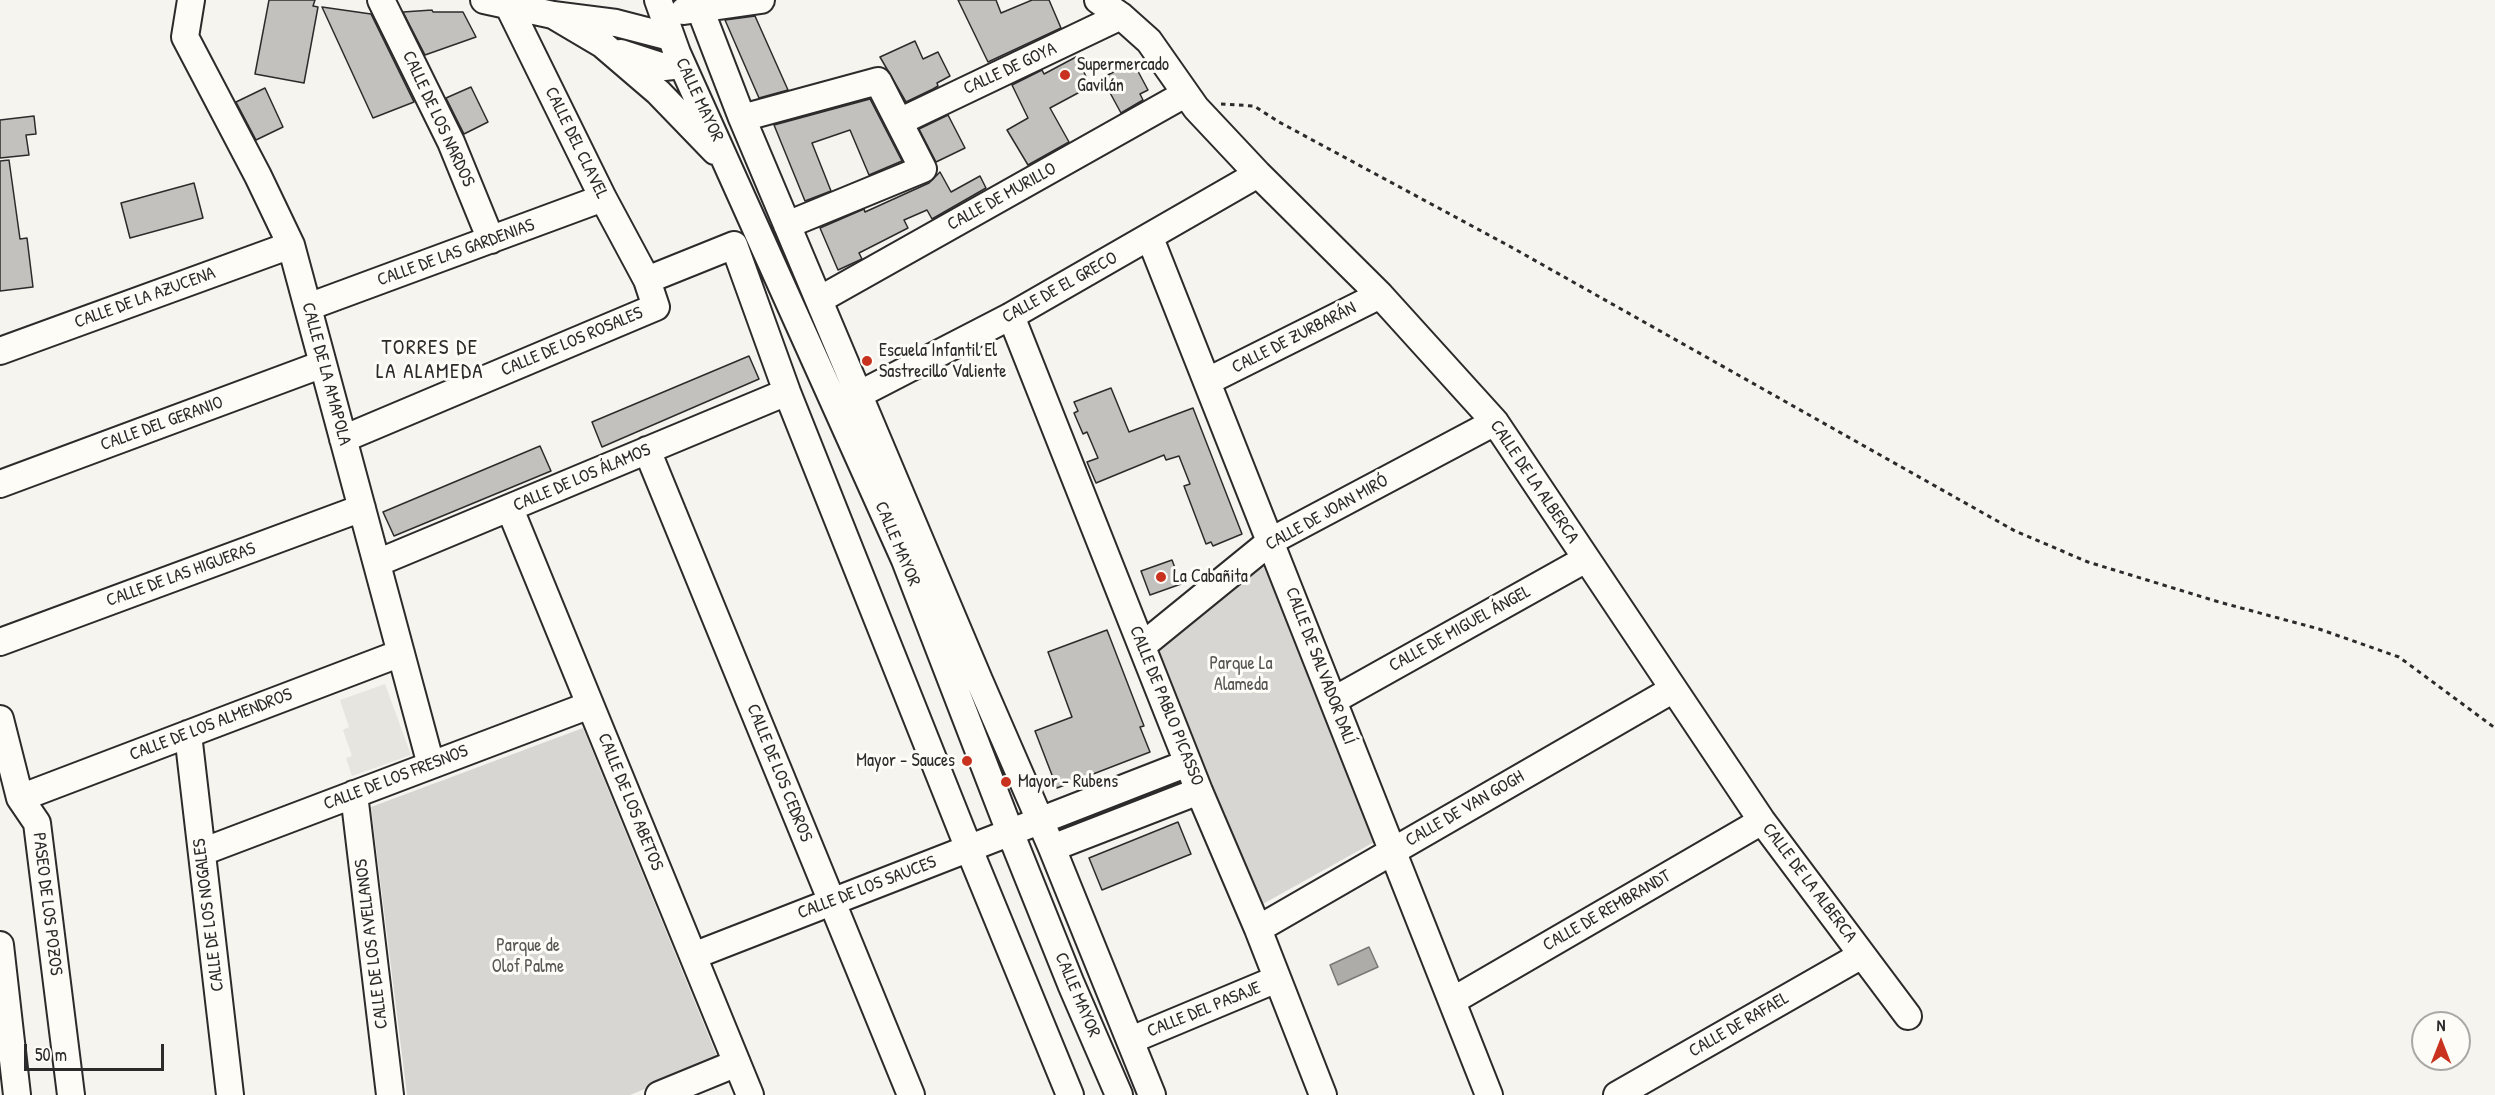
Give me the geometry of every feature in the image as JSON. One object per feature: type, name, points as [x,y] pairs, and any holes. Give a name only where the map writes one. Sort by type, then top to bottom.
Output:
[{"type":"street","name":"CALLE DE LA AMAPOLA","points":[[191,0],[185,37],[258,176],[291,245],[431,765]]},
{"type":"street","name":"CALLE DE LOS NARDOS","points":[[381,0],[451,142],[491,240]]},
{"type":"street","points":[[583,19],[626,15],[642,7],[661,10],[700,9],[761,0]]},
{"type":"street","name":"CALLE DE LA ALBERCA","points":[[1098,0],[1121,16],[1149,41],[1191,101],[1258,174],[1380,295],[1495,422],[1672,690],[1762,821],[1908,1017]]},
{"type":"street","points":[[496,3],[554,15],[616,23],[661,10]]},
{"type":"street","name":"CALLE DEL CLAVEL","points":[[496,3],[647,280]]},
{"type":"street","name":"CALLE MAYOR","points":[[700,9],[742,118],[1052,848],[1152,1095]]},
{"type":"street","name":"CALLE MAYOR","points":[[661,10],[682,65],[905,560],[1010,832],[1119,1095]]},
{"type":"street","points":[[554,15],[602,44],[631,58],[664,67],[682,65]]},
{"type":"street","name":"CALLE DE GOYA","points":[[899,122],[1121,16]]},
{"type":"street","points":[[602,44],[658,92],[729,165]]},
{"type":"street","points":[[742,118],[878,81],[923,169],[787,225]]},
{"type":"street","name":"CALLE DE MURILLO","points":[[819,300],[1191,101]]},
{"type":"street","name":"CALLE DE EL GRECO","points":[[858,395],[1011,316],[1258,174]]},
{"type":"street","name":"CALLE DE LAS GARDENIAS","points":[[308,307],[603,198]]},
{"type":"street","name":"CALLE DE SALVADOR DALÍ","points":[[1150,238],[1489,1095]]},
{"type":"street","name":"CALLE DE LA AZUCENA","points":[[0,351],[291,245]]},
{"type":"street","name":"CALLE DE LOS ROSALES","points":[[343,439],[656,307],[647,280],[734,245],[787,392]]},
{"type":"street","name":"CALLE DE ZURBARÁN","points":[[1208,381],[1380,295]]},
{"type":"street","name":"CALLE DE PABLO PICASSO","points":[[1011,316],[1199,791],[1258,929],[1323,1095]]},
{"type":"street","name":"CALLE DEL GERANIO","points":[[0,484],[323,364]]},
{"type":"street","points":[[787,392],[969,849],[1070,1095]]},
{"type":"street","name":"CALLE DE LOS ÁLAMOS","points":[[377,563],[787,392]]},
{"type":"street","name":"CALLE DE JOAN MIRÓ","points":[[1142,646],[1271,541],[1495,422]]},
{"type":"street","name":"CALLE DE LOS CEDROS","points":[[647,450],[911,1095]]},
{"type":"street","name":"CALLE DE LAS HIGUERAS","points":[[0,642],[362,508]]},
{"type":"street","name":"CALLE DE LOS ABETOS","points":[[510,509],[750,1095]]},
{"type":"street","name":"CALLE DE MIGUEL ÁNGEL","points":[[1334,700],[1586,559]]},
{"type":"street","name":"CALLE DE LOS ALMENDROS","points":[[20,798],[401,653]]},
{"type":"street","name":"CALLE DE VAN GOGH","points":[[1258,929],[1672,690]]},
{"type":"street","name":"CALLE DE LOS FRESNOS","points":[[202,852],[590,705]]},
{"type":"street","name":"PASEO DE LOS POZOS","points":[[0,719],[20,798],[37,823],[71,1095]]},
{"type":"street","name":"CALLE DE LOS NOGALES","points":[[188,734],[230,1095]]},
{"type":"street","name":"CALLE DE LOS SAUCES","points":[[693,956],[1188,763]]},
{"type":"street","points":[[1052,848],[1199,791]]},
{"type":"street","name":"CALLE DE LOS AVELLANOS","points":[[354,794],[390,1095]]},
{"type":"street","name":"CALLE DE REMBRANDT","points":[[1452,1001],[1762,821]]},
{"type":"street","points":[[0,945],[18,1095]]},
{"type":"street","name":"CALLE DE RAFAEL","points":[[1617,1095],[1862,955]]},
{"type":"street","name":"CALLE DEL PASAJE","points":[[1131,1040],[1277,980]]},
{"type":"street","points":[[659,1095],[737,1063]]},
{"type":"path","points":[[1191,101],[1254,106],[2015,531],[2088,562],[2219,603],[2319,629],[2399,657],[2495,728]]},
{"type":"shaded area","points":[[385,684],[411,755],[352,776],[346,758],[352,756],[343,730],[349,727],[340,700]]},
{"type":"shaded area","points":[[1369,947],[1378,967],[1338,985],[1330,965]]},
{"type":"green space","name":"Parque La Alameda","points":[[1268,556],[1376,841],[1261,905],[1157,649]]},
{"type":"green space","name":"Parque de Olof Palme","points":[[583,728],[718,1059],[630,1095],[407,1095],[371,807]]},
{"type":"building","points":[[269,0],[315,0],[313,6],[318,7],[304,83],[255,74]]},
{"type":"building","points":[[958,0],[996,0],[1001,13],[1032,0],[1049,0],[1061,28],[988,62]]},
{"type":"building","points":[[322,7],[371,14],[414,102],[373,118]]},
{"type":"building","points":[[432,10],[433,12],[463,12],[476,37],[425,55],[403,12]]},
{"type":"building","points":[[755,16],[788,90],[759,98],[725,20]]},
{"type":"building","points":[[915,41],[923,59],[938,52],[950,76],[937,83],[938,86],[933,89],[906,102],[880,57]]},
{"type":"building","points":[[1076,57],[1091,86],[1050,108],[1069,142],[1028,165],[1007,130],[1028,118],[1012,85],[1042,70],[1044,74]]},
{"type":"building","points":[[1133,62],[1148,90],[1140,94],[1143,100],[1121,113],[1102,78]]},
{"type":"building","points":[[471,87],[488,122],[464,134],[446,98]]},
{"type":"building","points":[[265,88],[283,127],[256,140],[236,102]]},
{"type":"building","points":[[870,99],[902,161],[869,175],[850,130],[812,143],[831,191],[805,201],[774,125]]},
{"type":"building","points":[[948,115],[965,148],[936,162],[919,129]]},
{"type":"building","points":[[34,116],[36,134],[26,135],[29,155],[0,158],[0,120]]},
{"type":"building","points":[[9,160],[20,239],[27,238],[33,287],[0,291],[0,161]]},
{"type":"building","points":[[940,172],[951,192],[980,176],[986,188],[932,219],[927,210],[904,220],[908,228],[859,253],[862,259],[838,270],[820,228],[864,209],[865,212],[929,183]]},
{"type":"building","points":[[194,183],[203,218],[130,238],[121,203]]},
{"type":"building","points":[[749,356],[759,379],[602,447],[592,422]]},
{"type":"building","points":[[1111,388],[1129,432],[1193,408],[1242,534],[1213,546],[1211,542],[1206,544],[1184,486],[1190,484],[1179,456],[1166,460],[1164,455],[1096,483],[1087,462],[1098,458],[1087,432],[1083,434],[1074,413],[1078,411],[1074,402]]},
{"type":"building","points":[[540,446],[551,471],[394,536],[383,512]]},
{"type":"building","name":"La Cabañita","points":[[1172,560],[1181,584],[1150,595],[1141,571]]},
{"type":"building","points":[[1107,630],[1144,726],[1140,727],[1150,752],[1057,788],[1035,731],[1072,717],[1048,652]]},
{"type":"building","points":[[1178,822],[1191,854],[1102,890],[1089,858]]},
{"type":"place","name":"Supermercado Gavilán","points":[[1065,75]]},
{"type":"place","name":"Escuela Infantil El Sastrecillo Valiente","points":[[867,361]]},
{"type":"place","name":"La Cabañita","points":[[1161,577]]},
{"type":"place","name":"Mayor - Sauces","points":[[967,761]]},
{"type":"place","name":"Mayor - Rubens","points":[[1006,782]]},
{"type":"district","name":"TORRES DE LA ALAMEDA","points":[[430,360]]}]
